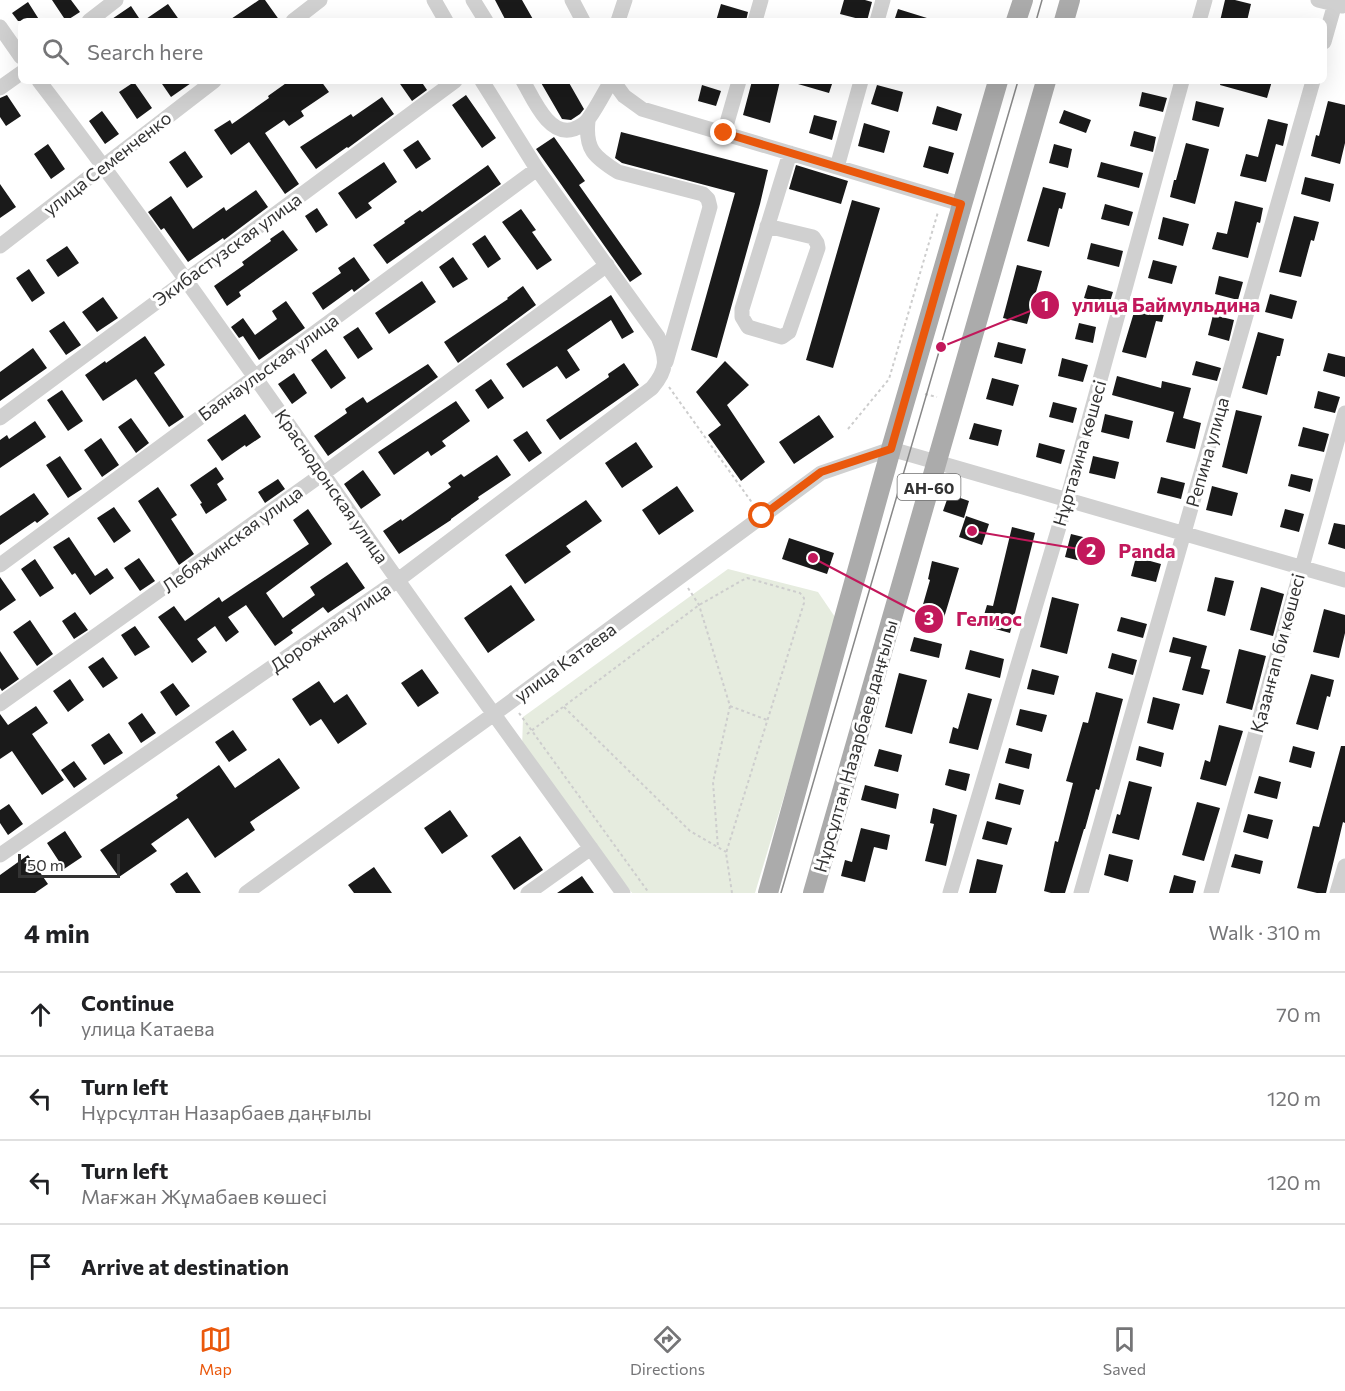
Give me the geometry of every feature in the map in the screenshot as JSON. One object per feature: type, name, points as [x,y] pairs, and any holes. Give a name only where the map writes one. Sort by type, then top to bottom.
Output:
[{"type":"main road","points":[[1017,18],[1023,0]]},
{"type":"main road","points":[[1065,18],[1070,0]]},
{"type":"main road","name":"АН-60","points":[[768,893],[891,449],[997,84]]},
{"type":"main road","name":"Нұрсұлтан Назарбаев даңғылы","points":[[813,893],[1045,84]]},
{"type":"street","points":[[92,18],[116,0]]},
{"type":"street","points":[[297,18],[320,0]]},
{"type":"street","points":[[434,0],[444,18]]},
{"type":"street","points":[[473,0],[484,18]]},
{"type":"street","points":[[572,0],[581,18]]},
{"type":"street","points":[[619,18],[625,0]]},
{"type":"street","points":[[756,18],[761,0]]},
{"type":"street","points":[[878,18],[883,0]]},
{"type":"street","points":[[1200,18],[1205,0]]},
{"type":"street","points":[[1318,0],[1339,4],[1327,34]]},
{"type":"street","points":[[0,27],[18,53]]},
{"type":"street","points":[[0,88],[18,75]]},
{"type":"street","name":"Краснодонская улица","points":[[41,84],[103,165],[255,376],[623,893]]},
{"type":"street","name":"улица Семенченко","points":[[0,246],[210,84]]},
{"type":"street","name":"Экибастузская улица","points":[[0,418],[451,84]]},
{"type":"street","points":[[484,84],[537,169],[658,337],[665,354],[659,377]]},
{"type":"street","points":[[525,84],[545,117],[557,129],[566,131],[588,120],[610,84]]},
{"type":"street","points":[[614,84],[624,96],[642,108],[961,204]]},
{"type":"street","points":[[724,133],[738,84]]},
{"type":"street","points":[[837,166],[860,84]]},
{"type":"street","name":"Нұртазина көшесі","points":[[950,893],[1067,500],[1181,84]]},
{"type":"street","name":"Репина улица","points":[[1081,893],[1312,84]]},
{"type":"street","points":[[588,120],[586,138],[591,150],[606,165],[618,172],[703,194],[710,207],[659,377]]},
{"type":"street","points":[[767,226],[813,237],[818,248],[789,332],[782,337],[748,327],[742,317],[742,309],[767,226],[790,153]]},
{"type":"street","name":"Баянаульская улица","points":[[0,565],[537,169]]},
{"type":"street","name":"Лебяжинская улица","points":[[0,704],[324,473],[607,265]]},
{"type":"street","name":"Дорожная улица","points":[[0,855],[398,580],[659,377]]},
{"type":"street","name":"Қазанғап би көшесі","points":[[1211,893],[1345,413]]},
{"type":"street","points":[[891,449],[1345,580]]},
{"type":"street","name":"улица Катаева","points":[[246,893],[512,701],[821,472],[891,449]]},
{"type":"street","points":[[528,893],[591,848]]},
{"type":"street","points":[[1337,893],[1345,867]]},
{"type":"path","points":[[848,429],[889,379],[942,198]]},
{"type":"path","points":[[659,377],[762,516]]},
{"type":"path","points":[[921,393],[943,399]]},
{"type":"path","points":[[681,576],[699,605],[730,706],[713,782],[718,848]]},
{"type":"path","points":[[515,743],[699,605],[747,579],[800,593],[804,598],[726,853],[732,893]]},
{"type":"path","points":[[512,701],[531,731],[649,893]]},
{"type":"path","points":[[730,706],[768,720]]},
{"type":"path","points":[[564,707],[690,831],[726,853]]},
{"type":"shaded area","points":[[728,569],[818,592],[837,620],[755,893],[632,893],[522,749],[523,717]]},
{"type":"building","points":[[52,0],[71,0],[80,12],[71,18],[64,18]]},
{"type":"building","points":[[259,0],[265,0],[278,18],[232,18]]},
{"type":"building","points":[[495,0],[522,0],[532,18],[504,18]]},
{"type":"building","points":[[844,0],[872,2],[868,18],[840,14]]},
{"type":"building","points":[[1225,0],[1251,4],[1248,18],[1221,18]]},
{"type":"building","points":[[28,2],[38,18],[18,18],[18,21],[12,13]]},
{"type":"building","points":[[168,4],[178,18],[147,18]]},
{"type":"building","points":[[721,4],[748,12],[747,18],[717,18]]},
{"type":"building","points":[[131,6],[139,18],[113,18]]},
{"type":"building","points":[[898,9],[927,18],[895,18]]},
{"type":"building","points":[[131,84],[135,84],[152,108],[137,119],[119,92]]},
{"type":"building","points":[[162,84],[190,84],[171,97]]},
{"type":"building","points":[[285,84],[323,84],[329,92],[301,111],[304,116],[289,126],[284,120],[265,133],[299,184],[285,194],[249,142],[231,155],[214,130],[230,120],[232,124],[269,98],[268,96]]},
{"type":"building","points":[[400,84],[423,84],[427,90],[412,101]]},
{"type":"building","points":[[542,84],[570,84],[584,109],[571,120],[562,119]]},
{"type":"building","points":[[751,84],[779,84],[770,123],[743,115]]},
{"type":"building","points":[[798,84],[832,84],[829,93]]},
{"type":"building","points":[[1220,84],[1271,84],[1267,98]]},
{"type":"building","points":[[702,85],[721,91],[716,106],[698,101]]},
{"type":"building","points":[[877,85],[903,92],[898,112],[871,104]]},
{"type":"building","points":[[1142,92],[1167,98],[1163,112],[1139,106]]},
{"type":"building","points":[[7,95],[21,116],[6,126],[0,117],[0,98]]},
{"type":"building","points":[[466,95],[496,138],[482,148],[452,105]]},
{"type":"building","points":[[382,97],[394,114],[316,169],[300,147],[351,114],[353,117]]},
{"type":"building","points":[[1196,101],[1224,108],[1219,127],[1192,120]]},
{"type":"building","points":[[1328,101],[1345,105],[1345,143],[1340,164],[1311,156]]},
{"type":"building","points":[[937,106],[962,114],[957,131],[932,124]]},
{"type":"building","points":[[1064,110],[1091,120],[1086,133],[1059,123]]},
{"type":"building","points":[[102,111],[119,134],[105,144],[89,121]]},
{"type":"building","points":[[814,115],[837,121],[832,140],[809,133]]},
{"type":"building","points":[[1268,119],[1288,124],[1283,146],[1276,144],[1266,182],[1240,176],[1246,154],[1258,157]]},
{"type":"building","points":[[864,123],[890,131],[884,153],[858,146]]},
{"type":"building","points":[[1134,131],[1156,137],[1153,152],[1130,146]]},
{"type":"building","points":[[621,132],[768,170],[717,358],[691,350],[735,193],[622,163],[615,158]]},
{"type":"building","points":[[554,137],[585,181],[579,185],[642,274],[630,282],[536,149]]},
{"type":"building","points":[[418,140],[431,159],[416,169],[403,150]]},
{"type":"building","points":[[1186,143],[1209,149],[1195,204],[1170,197]]},
{"type":"building","points":[[48,144],[65,169],[51,179],[34,154]]},
{"type":"building","points":[[1054,144],[1072,149],[1068,168],[1049,163]]},
{"type":"building","points":[[929,146],[954,153],[948,174],[923,167]]},
{"type":"building","points":[[185,151],[203,177],[187,188],[169,162]]},
{"type":"building","points":[[384,162],[397,182],[368,203],[372,208],[356,219],[338,193]]},
{"type":"building","points":[[1101,162],[1143,173],[1139,188],[1097,177]]},
{"type":"building","points":[[488,165],[501,184],[387,264],[373,245],[405,223],[404,221],[420,210],[422,212]]},
{"type":"building","points":[[796,165],[848,181],[841,204],[789,189]]},
{"type":"building","points":[[1305,177],[1334,184],[1330,202],[1301,194]]},
{"type":"building","points":[[0,184],[16,207],[0,218]]},
{"type":"building","points":[[1043,187],[1066,193],[1062,209],[1059,208],[1049,247],[1027,241]]},
{"type":"building","points":[[256,190],[268,207],[224,240],[223,238],[188,262],[164,228],[161,230],[148,212],[171,196],[193,229],[224,207],[226,211]]},
{"type":"building","points":[[852,200],[880,208],[833,368],[806,360]]},
{"type":"building","points":[[1235,201],[1263,208],[1248,258],[1212,249],[1217,232],[1227,234]]},
{"type":"building","points":[[1105,204],[1133,212],[1129,226],[1101,219]]},
{"type":"building","points":[[317,208],[328,225],[316,233],[305,216]]},
{"type":"building","points":[[521,209],[536,230],[532,232],[552,260],[537,270],[502,222]]},
{"type":"building","points":[[1294,216],[1319,222],[1314,241],[1311,240],[1301,277],[1279,272]]},
{"type":"building","points":[[1163,217],[1189,224],[1183,246],[1158,239]]},
{"type":"building","points":[[283,230],[298,250],[239,292],[241,296],[227,306],[214,286],[244,265],[242,262]]},
{"type":"building","points":[[485,235],[501,259],[488,268],[472,244]]},
{"type":"building","points":[[1091,243],[1123,251],[1119,267],[1087,259]]},
{"type":"building","points":[[67,246],[79,263],[58,277],[46,260]]},
{"type":"building","points":[[354,257],[370,280],[354,292],[352,289],[323,310],[312,293],[341,273],[338,268]]},
{"type":"building","points":[[453,257],[468,279],[453,288],[439,267]]},
{"type":"building","points":[[1153,260],[1177,266],[1172,284],[1148,278]]},
{"type":"building","points":[[1017,265],[1042,271],[1027,324],[1003,318]]},
{"type":"building","points":[[29,269],[45,293],[32,302],[16,278]]},
{"type":"building","points":[[1219,276],[1243,282],[1238,300],[1215,294]]},
{"type":"building","points":[[422,281],[436,302],[389,334],[375,313]]},
{"type":"building","points":[[1088,285],[1113,292],[1109,305],[1084,298]]},
{"type":"building","points":[[523,286],[536,305],[458,363],[444,342],[508,299]]},
{"type":"building","points":[[1270,294],[1297,301],[1292,319],[1265,312]]},
{"type":"building","points":[[611,295],[634,332],[622,339],[611,320],[567,350],[580,370],[566,379],[557,366],[523,388],[506,364]]},
{"type":"building","points":[[103,297],[118,318],[97,332],[82,312]]},
{"type":"building","points":[[1138,299],[1166,306],[1162,322],[1156,321],[1146,358],[1122,352]]},
{"type":"building","points":[[286,301],[305,328],[259,360],[243,336],[239,338],[231,327],[243,318],[255,335],[277,319],[272,311]]},
{"type":"building","points":[[1213,315],[1234,320],[1229,341],[1208,335]]},
{"type":"building","points":[[64,321],[81,345],[66,355],[49,331]]},
{"type":"building","points":[[1079,323],[1096,327],[1093,343],[1075,339]]},
{"type":"building","points":[[358,327],[373,349],[358,359],[343,337]]},
{"type":"building","points":[[1258,332],[1284,339],[1267,395],[1242,388]]},
{"type":"building","points":[[145,336],[165,365],[154,373],[184,417],[169,427],[136,379],[103,401],[85,375]]},
{"type":"building","points":[[998,342],[1026,349],[1022,364],[994,357]]},
{"type":"building","points":[[33,348],[47,368],[0,401],[0,372]]},
{"type":"building","points":[[326,349],[346,378],[331,389],[311,360]]},
{"type":"building","points":[[1328,353],[1345,357],[1345,377],[1323,371]]},
{"type":"building","points":[[1062,358],[1088,365],[1083,382],[1058,376]]},
{"type":"building","points":[[725,361],[749,385],[727,405],[765,462],[741,481],[708,435],[721,425],[696,392]]},
{"type":"building","points":[[1196,361],[1221,368],[1217,381],[1192,375]]},
{"type":"building","points":[[624,363],[639,385],[560,440],[546,420],[609,377],[608,374]]},
{"type":"building","points":[[428,364],[438,377],[328,456],[314,436],[347,413],[345,409],[363,397],[367,403]]},
{"type":"building","points":[[294,373],[307,393],[292,404],[278,384]]},
{"type":"building","points":[[1117,376],[1161,388],[1162,381],[1191,388],[1183,418],[1201,423],[1195,449],[1166,442],[1174,412],[1112,395]]},
{"type":"building","points":[[992,378],[1019,385],[1013,406],[986,399]]},
{"type":"building","points":[[491,379],[504,398],[488,409],[475,390]]},
{"type":"building","points":[[62,390],[83,421],[68,431],[47,400]]},
{"type":"building","points":[[1318,391],[1340,397],[1335,413],[1314,408]]},
{"type":"building","points":[[456,401],[470,421],[442,441],[446,446],[431,456],[428,451],[394,475],[378,452]]},
{"type":"building","points":[[1053,402],[1077,408],[1073,423],[1049,417]]},
{"type":"building","points":[[1236,410],[1262,416],[1247,474],[1222,467]]},
{"type":"building","points":[[245,414],[261,437],[222,461],[207,440]]},
{"type":"building","points":[[1105,414],[1133,421],[1129,439],[1101,432]]},
{"type":"building","points":[[819,415],[834,437],[794,464],[779,442]]},
{"type":"building","points":[[131,418],[149,443],[136,453],[118,427]]},
{"type":"building","points":[[35,421],[46,437],[0,468],[0,440],[7,435],[9,439]]},
{"type":"building","points":[[974,423],[1002,430],[998,446],[969,439]]},
{"type":"building","points":[[1303,427],[1329,434],[1324,452],[1298,446]]},
{"type":"building","points":[[527,431],[542,453],[529,462],[513,440]]},
{"type":"building","points":[[101,438],[119,465],[102,477],[84,450]]},
{"type":"building","points":[[636,442],[653,467],[622,488],[605,463]]},
{"type":"building","points":[[1039,443],[1065,450],[1061,464],[1036,457]]},
{"type":"building","points":[[497,455],[511,475],[478,497],[479,499],[451,520],[399,554],[383,531],[401,519],[402,521],[451,487],[448,483],[461,474],[464,477]]},
{"type":"building","points":[[60,456],[82,489],[68,498],[46,465]]},
{"type":"building","points":[[1093,456],[1119,462],[1115,479],[1089,473]]},
{"type":"building","points":[[216,467],[224,479],[217,484],[227,500],[206,514],[200,504],[202,503],[190,485]]},
{"type":"building","points":[[363,470],[381,495],[361,509],[344,484]]},
{"type":"building","points":[[1291,474],[1313,479],[1310,492],[1288,486]]},
{"type":"building","points":[[1161,477],[1185,483],[1181,499],[1157,493]]},
{"type":"building","points":[[278,479],[285,489],[265,503],[258,492]]},
{"type":"building","points":[[677,486],[694,511],[659,535],[642,510]]},
{"type":"building","points":[[1212,486],[1238,493],[1232,516],[1206,510]]},
{"type":"building","points":[[158,487],[177,515],[171,519],[194,554],[179,565],[138,501]]},
{"type":"building","points":[[34,493],[49,514],[0,545],[0,516]]},
{"type":"building","points":[[949,494],[969,501],[964,518],[943,511]]},
{"type":"building","points":[[586,500],[602,521],[566,546],[571,552],[525,584],[505,555]]},
{"type":"building","points":[[114,507],[131,531],[114,543],[97,518]]},
{"type":"building","points":[[308,509],[332,544],[266,593],[283,618],[315,595],[310,587],[347,562],[365,588],[328,613],[323,607],[291,630],[293,633],[275,646],[246,605],[228,617],[239,632],[226,642],[215,626],[197,639],[207,652],[192,663],[158,617],[174,606],[185,621],[219,597],[222,602],[309,544],[293,520]]},
{"type":"building","points":[[1285,509],[1304,514],[1299,532],[1280,527]]},
{"type":"building","points":[[966,516],[989,524],[982,545],[959,537]]},
{"type":"building","points":[[1334,523],[1345,525],[1345,549],[1328,544]]},
{"type":"building","points":[[1012,527],[1035,533],[1010,633],[981,625],[987,605],[993,606]]},
{"type":"building","points":[[1071,534],[1095,540],[1089,563],[1065,557]]},
{"type":"building","points":[[69,537],[95,576],[107,568],[114,578],[90,595],[75,573],[72,575],[53,547]]},
{"type":"building","points":[[789,538],[834,553],[827,574],[782,559]]},
{"type":"building","points":[[1136,557],[1161,564],[1156,582],[1131,576]]},
{"type":"building","points":[[139,558],[155,581],[140,591],[124,568]]},
{"type":"building","points":[[35,559],[54,588],[40,597],[21,569]]},
{"type":"building","points":[[932,561],[959,568],[943,621],[920,615],[930,580],[928,579]]},
{"type":"building","points":[[0,577],[16,600],[0,611]]},
{"type":"building","points":[[1215,577],[1234,581],[1225,616],[1207,611]]},
{"type":"building","points":[[511,585],[535,620],[488,653],[464,618]]},
{"type":"building","points":[[1261,587],[1284,594],[1273,636],[1250,630]]},
{"type":"building","points":[[1052,597],[1079,604],[1067,654],[1040,647]]},
{"type":"building","points":[[1324,609],[1345,615],[1345,633],[1339,658],[1313,652]]},
{"type":"building","points":[[75,612],[88,630],[74,639],[62,621]]},
{"type":"building","points":[[1121,617],[1147,624],[1143,638],[1117,631]]},
{"type":"building","points":[[30,620],[53,654],[37,666],[13,632]]},
{"type":"building","points":[[135,626],[150,647],[135,656],[121,635]]},
{"type":"building","points":[[914,637],[942,644],[939,658],[910,651]]},
{"type":"building","points":[[1173,637],[1207,646],[1201,668],[1210,670],[1203,695],[1182,690],[1191,657],[1169,652]]},
{"type":"building","points":[[1239,649],[1266,656],[1252,710],[1226,703]]},
{"type":"building","points":[[970,650],[1004,659],[1000,678],[965,669]]},
{"type":"building","points":[[0,651],[19,679],[2,691],[0,688]]},
{"type":"building","points":[[1112,653],[1137,660],[1133,675],[1108,668]]},
{"type":"building","points":[[103,657],[118,678],[103,688],[88,667]]},
{"type":"building","points":[[422,669],[439,693],[418,707],[401,683]]},
{"type":"building","points":[[1032,669],[1059,676],[1054,695],[1027,689]]},
{"type":"building","points":[[899,673],[927,680],[912,734],[885,727]]},
{"type":"building","points":[[1311,674],[1334,680],[1318,730],[1296,724]]},
{"type":"building","points":[[70,679],[84,700],[68,712],[53,691]]},
{"type":"building","points":[[319,681],[334,703],[347,694],[367,724],[338,744],[321,719],[310,726],[292,699]]},
{"type":"building","points":[[173,683],[190,706],[176,716],[160,692]]},
{"type":"building","points":[[1096,692],[1123,699],[1099,790],[1096,789],[1065,893],[1051,893],[1044,891],[1055,841],[1058,842],[1073,783],[1066,781],[1083,722],[1088,723]]},
{"type":"building","points":[[968,693],[992,699],[978,750],[949,743],[953,727],[958,729]]},
{"type":"building","points":[[1153,697],[1180,704],[1173,730],[1147,723]]},
{"type":"building","points":[[36,706],[48,723],[32,734],[64,780],[42,795],[12,751],[0,759],[0,714],[8,725]]},
{"type":"building","points":[[1020,709],[1047,715],[1042,732],[1016,725]]},
{"type":"building","points":[[142,713],[156,733],[141,743],[128,723]]},
{"type":"building","points":[[1219,725],[1243,731],[1226,786],[1200,779],[1205,760],[1210,762]]},
{"type":"building","points":[[233,730],[247,750],[229,762],[215,742]]},
{"type":"building","points":[[109,733],[123,753],[104,765],[91,745]]},
{"type":"building","points":[[1139,746],[1164,753],[1161,767],[1136,760]]},
{"type":"building","points":[[1293,746],[1315,752],[1311,768],[1289,762]]},
{"type":"building","points":[[1341,746],[1345,746],[1345,823],[1343,822],[1326,893],[1317,893],[1297,888],[1313,826],[1319,827]]},
{"type":"building","points":[[1009,748],[1032,754],[1029,769],[1005,763]]},
{"type":"building","points":[[879,749],[902,755],[898,772],[874,766]]},
{"type":"building","points":[[279,758],[300,788],[250,822],[255,830],[215,858],[188,818],[151,844],[157,851],[119,877],[100,850],[178,798],[176,795],[219,765],[235,788]]},
{"type":"building","points":[[74,761],[87,779],[74,788],[61,770]]},
{"type":"building","points":[[949,769],[970,774],[966,791],[945,785]]},
{"type":"building","points":[[1259,776],[1281,782],[1277,799],[1254,793]]},
{"type":"building","points":[[1129,781],[1152,787],[1139,840],[1112,833],[1117,814],[1120,815]]},
{"type":"building","points":[[999,783],[1024,790],[1020,805],[995,799]]},
{"type":"building","points":[[865,785],[899,794],[896,809],[861,800]]},
{"type":"building","points":[[1197,802],[1220,808],[1204,861],[1182,855]]},
{"type":"building","points":[[9,804],[23,824],[8,835],[0,823],[0,810]]},
{"type":"building","points":[[933,808],[957,815],[946,866],[925,861],[934,824],[930,823]]},
{"type":"building","points":[[450,810],[468,836],[442,854],[424,828]]},
{"type":"building","points":[[1248,814],[1273,820],[1268,839],[1243,832]]},
{"type":"building","points":[[987,821],[1012,828],[1007,845],[982,839]]},
{"type":"building","points":[[861,828],[890,835],[887,850],[874,847],[865,882],[841,876],[845,860],[852,862]]},
{"type":"building","points":[[65,831],[82,857],[64,869],[47,843]]},
{"type":"building","points":[[520,836],[543,870],[514,890],[491,856]]},
{"type":"building","points":[[1109,854],[1133,860],[1128,882],[1104,875]]},
{"type":"building","points":[[1235,854],[1263,861],[1260,874],[1231,867]]},
{"type":"building","points":[[28,855],[48,884],[35,893],[0,893],[0,875]]},
{"type":"building","points":[[977,859],[1003,865],[996,893],[969,893]]},
{"type":"building","points":[[374,867],[392,893],[354,893],[348,885]]},
{"type":"building","points":[[187,872],[201,893],[176,893],[170,884]]},
{"type":"building","points":[[1174,875],[1196,881],[1193,893],[1169,893]]},
{"type":"building","points":[[582,876],[594,893],[557,893]]},
{"type":"tram line","points":[[1037,18],[1042,0]]},
{"type":"tram line","points":[[781,893],[1017,84]]},
{"type":"place","name":"улица Баймульдина","points":[[941,347]]},
{"type":"place","name":"Panda","points":[[972,531]]},
{"type":"place","name":"Гелиос","points":[[813,558]]},
{"type":"route","points":[[724,133],[961,204],[891,449],[821,472],[762,516]]}]
